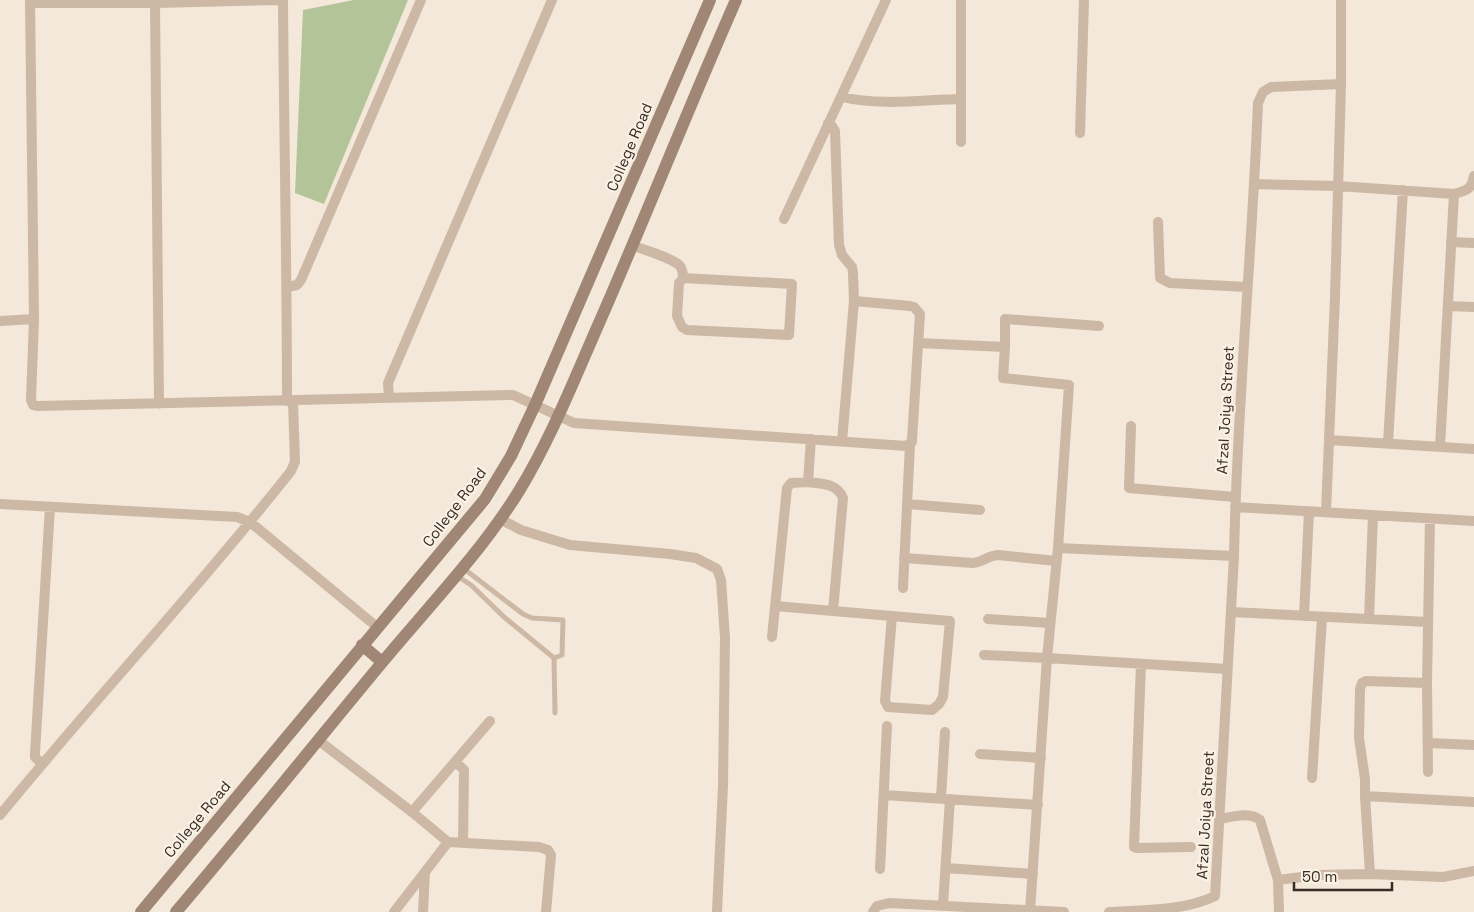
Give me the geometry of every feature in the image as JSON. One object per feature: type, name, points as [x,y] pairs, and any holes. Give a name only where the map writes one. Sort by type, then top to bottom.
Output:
[{"type":"main road","name":"College Road","points":[[141,912],[485,499],[511,456],[535,405],[710,0]]},
{"type":"main road","points":[[176,912],[382,662],[460,572],[500,519],[529,474],[559,416],[633,246],[736,0]]},
{"type":"main road","points":[[362,645],[382,662]]},
{"type":"street","points":[[278,0],[156,3],[30,1],[34,319],[31,400],[33,405],[159,404],[513,395],[574,423],[901,446],[910,444]]},
{"type":"street","points":[[0,815],[250,522],[291,471],[294,462],[290,401],[287,287],[283,0]]},
{"type":"street","points":[[287,287],[297,285],[301,280],[421,0]]},
{"type":"street","points":[[389,398],[388,383],[552,0]]},
{"type":"street","points":[[784,219],[886,0]]},
{"type":"street","points":[[960,0],[961,142]]},
{"type":"street","points":[[1080,133],[1084,0]]},
{"type":"street","points":[[1326,512],[1341,84],[1341,0]]},
{"type":"street","points":[[156,3],[159,404]]},
{"type":"street","name":"Afzal Joiya Street","points":[[1109,912],[1158,909],[1197,903],[1215,896],[1258,103],[1263,92],[1271,87],[1341,84]]},
{"type":"street","points":[[842,97],[881,102],[960,99]]},
{"type":"street","points":[[828,123],[834,131],[839,245],[842,255],[852,267],[853,273],[854,301],[842,441]]},
{"type":"street","points":[[1254,184],[1338,186],[1454,194],[1466,191],[1472,186],[1474,176]]},
{"type":"street","points":[[1388,443],[1403,190]]},
{"type":"street","points":[[1440,447],[1454,194]]},
{"type":"street","points":[[1158,222],[1160,278],[1170,283],[1247,287]]},
{"type":"street","points":[[1452,242],[1474,243]]},
{"type":"street","points":[[633,246],[677,264],[680,267],[683,278]]},
{"type":"street","points":[[683,278],[792,284],[789,335],[687,330],[682,327],[677,316],[679,283],[683,278]]},
{"type":"street","points":[[854,301],[910,306],[914,307],[920,314],[912,440],[910,444],[904,588]]},
{"type":"street","points":[[1448,306],[1474,307]]},
{"type":"street","points":[[0,321],[34,319]]},
{"type":"street","points":[[1030,911],[1047,658],[1058,548],[1069,385],[1003,378],[1005,319],[1099,326]]},
{"type":"street","points":[[918,343],[1005,347]]},
{"type":"street","points":[[1131,426],[1129,488],[1308,511],[1474,521]]},
{"type":"street","points":[[808,482],[811,439]]},
{"type":"street","points":[[1329,440],[1474,449]]},
{"type":"street","points":[[772,637],[787,488],[791,483],[808,482],[833,486],[840,491],[843,498],[833,611]]},
{"type":"street","points":[[0,504],[237,517],[250,522],[377,627]]},
{"type":"street","points":[[908,504],[980,510]]},
{"type":"street","points":[[42,764],[35,757],[34,753],[50,507]]},
{"type":"street","points":[[1304,616],[1308,511]]},
{"type":"street","points":[[1369,619],[1372,515]]},
{"type":"street","points":[[500,519],[521,530],[570,545],[696,558],[717,569],[721,580],[725,638],[723,785],[717,912]]},
{"type":"street","points":[[1428,772],[1427,683],[1430,519]]},
{"type":"street","points":[[1058,548],[1234,556]]},
{"type":"street","points":[[904,558],[973,563],[980,562],[989,556],[998,555],[1056,561]]},
{"type":"street","points":[[775,606],[833,611],[892,616],[950,621],[943,697],[932,710],[888,707],[885,701],[892,616]]},
{"type":"street","points":[[1230,612],[1428,622]]},
{"type":"street","points":[[1312,778],[1322,617]]},
{"type":"street","points":[[988,619],[1050,623]]},
{"type":"street","points":[[984,655],[1227,670]]},
{"type":"street","points":[[1141,664],[1134,847],[1191,847]]},
{"type":"street","points":[[1370,874],[1365,779],[1360,738],[1360,689],[1362,683],[1366,681],[1427,683]]},
{"type":"street","points":[[412,812],[490,721]]},
{"type":"street","points":[[880,869],[888,726]]},
{"type":"street","points":[[943,905],[946,868],[945,732]]},
{"type":"street","points":[[318,740],[448,842],[539,847],[548,850],[551,855],[546,912]]},
{"type":"street","points":[[1428,743],[1474,745]]},
{"type":"street","points":[[980,754],[1041,758]]},
{"type":"street","points":[[456,762],[464,770],[463,843]]},
{"type":"street","points":[[884,795],[1038,805]]},
{"type":"street","points":[[1365,796],[1474,802]]},
{"type":"street","points":[[1220,819],[1251,815],[1256,816],[1260,820],[1278,880],[1279,912]]},
{"type":"street","points":[[394,912],[448,842]]},
{"type":"street","points":[[946,868],[1033,874]]},
{"type":"street","points":[[1278,880],[1317,875],[1370,874],[1443,877],[1474,871]]},
{"type":"street","points":[[423,912],[425,872]]},
{"type":"street","points":[[873,912],[877,906],[889,903],[1064,912]]},
{"type":"lane","points":[[460,572],[532,618],[563,620],[562,655],[554,658]]},
{"type":"lane","points":[[460,572],[504,617],[554,658],[555,713]]},
{"type":"green space","points":[[354,0],[408,0],[324,204],[295,193],[303,10]]}]
